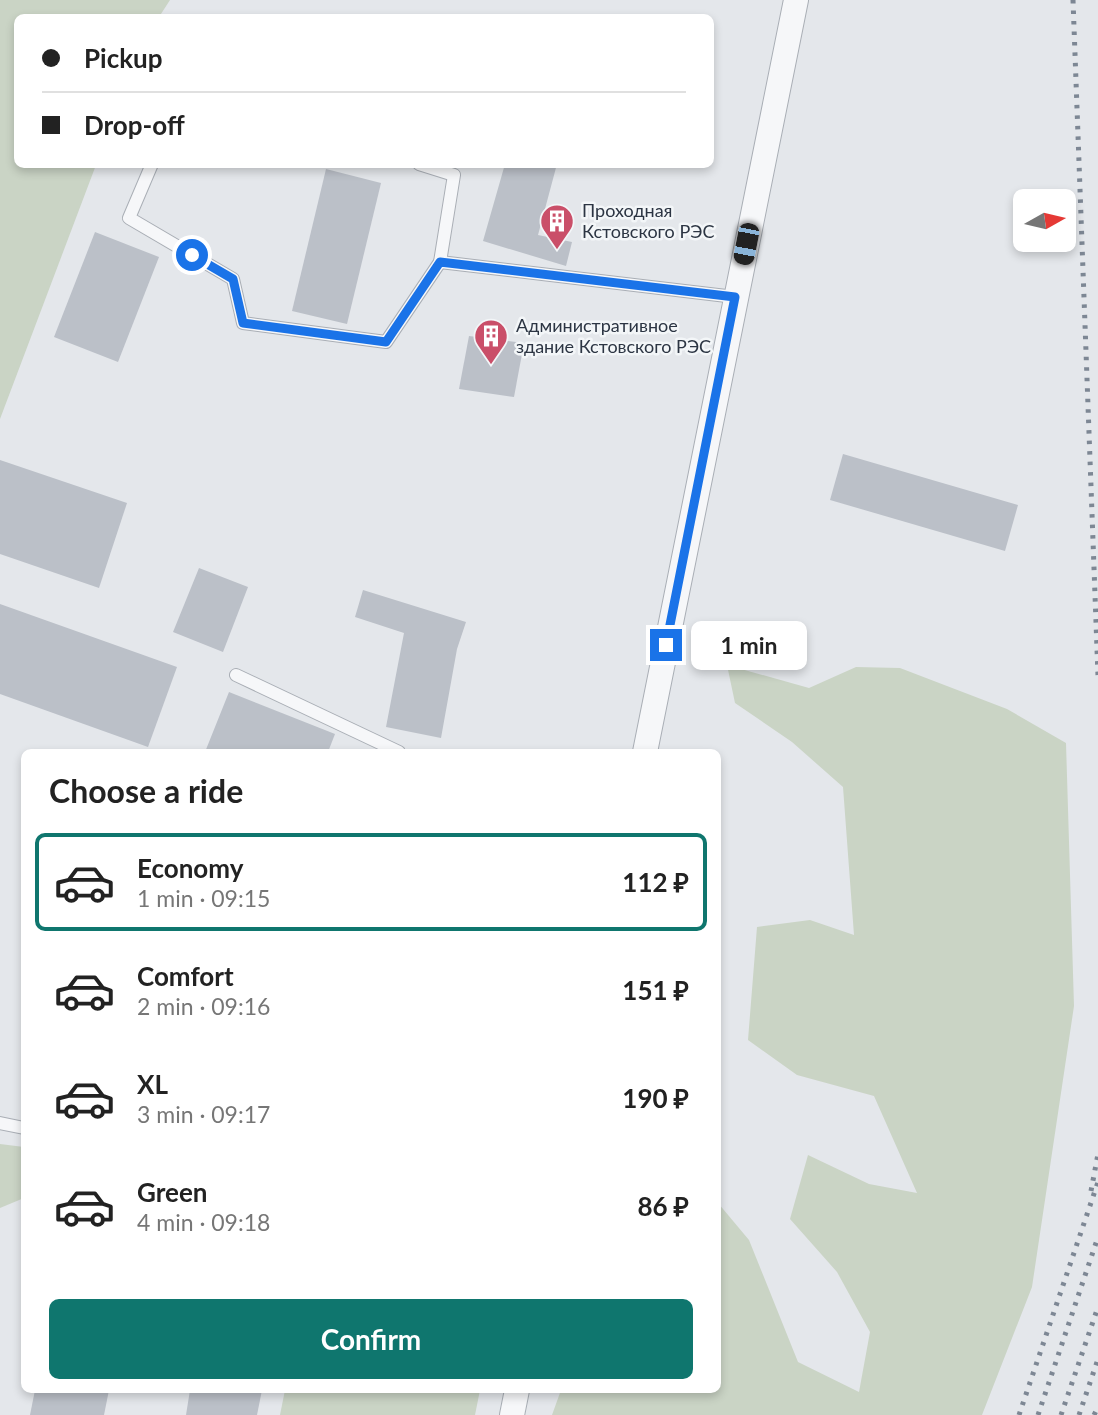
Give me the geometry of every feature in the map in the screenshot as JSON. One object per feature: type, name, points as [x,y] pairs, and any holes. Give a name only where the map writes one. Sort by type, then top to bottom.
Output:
[{"type":"street","points":[[646,749],[796,0]]},
{"type":"street","points":[[512,1415],[516,1393]]},
{"type":"lane","points":[[150,168],[129,218],[233,279],[243,323],[386,342],[440,262],[454,175],[432,168]]},
{"type":"lane","points":[[440,262],[735,297]]},
{"type":"lane","points":[[236,675],[393,749]]},
{"type":"lane","points":[[0,1124],[21,1128]]},
{"type":"green space","points":[[0,0],[170,0],[161,14],[14,14],[14,168],[95,168],[0,419]]},
{"type":"green space","points":[[727,665],[809,688],[856,667],[900,668],[1007,709],[1066,743],[1074,1006],[1032,1287],[982,1415],[552,1415],[560,1393],[721,1393],[721,1207],[749,1240],[798,1362],[859,1392],[870,1332],[837,1272],[790,1219],[808,1155],[869,1184],[917,1193],[874,1096],[797,1075],[748,1040],[757,927],[810,920],[854,935],[843,787],[792,742],[735,703]]},
{"type":"green space","points":[[0,1144],[21,1147],[21,1199],[0,1208]]},
{"type":"green space","points":[[284,1393],[479,1393],[475,1415],[280,1415]]},
{"type":"building","points":[[504,168],[556,168],[538,235],[572,242],[566,266],[483,241]]},
{"type":"building","points":[[326,169],[381,183],[347,324],[292,311]]},
{"type":"building","points":[[95,232],[159,257],[118,362],[54,337]]},
{"type":"building","name":"Административное здание Кстовского РЭС","points":[[469,336],[524,343],[514,397],[459,389]]},
{"type":"building","points":[[843,454],[1018,505],[1005,551],[830,500]]},
{"type":"building","points":[[0,460],[127,503],[99,588],[0,554]]},
{"type":"building","points":[[199,568],[248,587],[223,652],[173,632]]},
{"type":"building","points":[[363,590],[466,622],[457,649],[441,738],[386,727],[404,633],[355,617]]},
{"type":"building","points":[[0,604],[177,667],[148,747],[0,694]]},
{"type":"building","points":[[229,692],[335,734],[329,749],[206,749]]},
{"type":"building","points":[[34,1393],[108,1393],[104,1415],[30,1415]]},
{"type":"building","points":[[190,1393],[261,1393],[257,1415],[186,1415]]},
{"type":"railway","points":[[1073,0],[1098,676]]},
{"type":"railway","points":[[1091,1191],[1098,1154]]},
{"type":"railway","points":[[1019,1415],[1098,1182]]},
{"type":"railway","points":[[1038,1415],[1098,1237]]},
{"type":"railway","points":[[1061,1415],[1098,1307]]},
{"type":"railway","points":[[1079,1415],[1098,1359]]},
{"type":"railway","points":[[1094,1415],[1098,1407]]},
{"type":"place","name":"Проходная Кстовского РЭС","points":[[557,251]]},
{"type":"place","name":"Административное здание Кстовского РЭС","points":[[491,366]]},
{"type":"route","points":[[192,255],[233,279],[243,323],[386,342],[440,262],[735,297],[666,645]]}]
